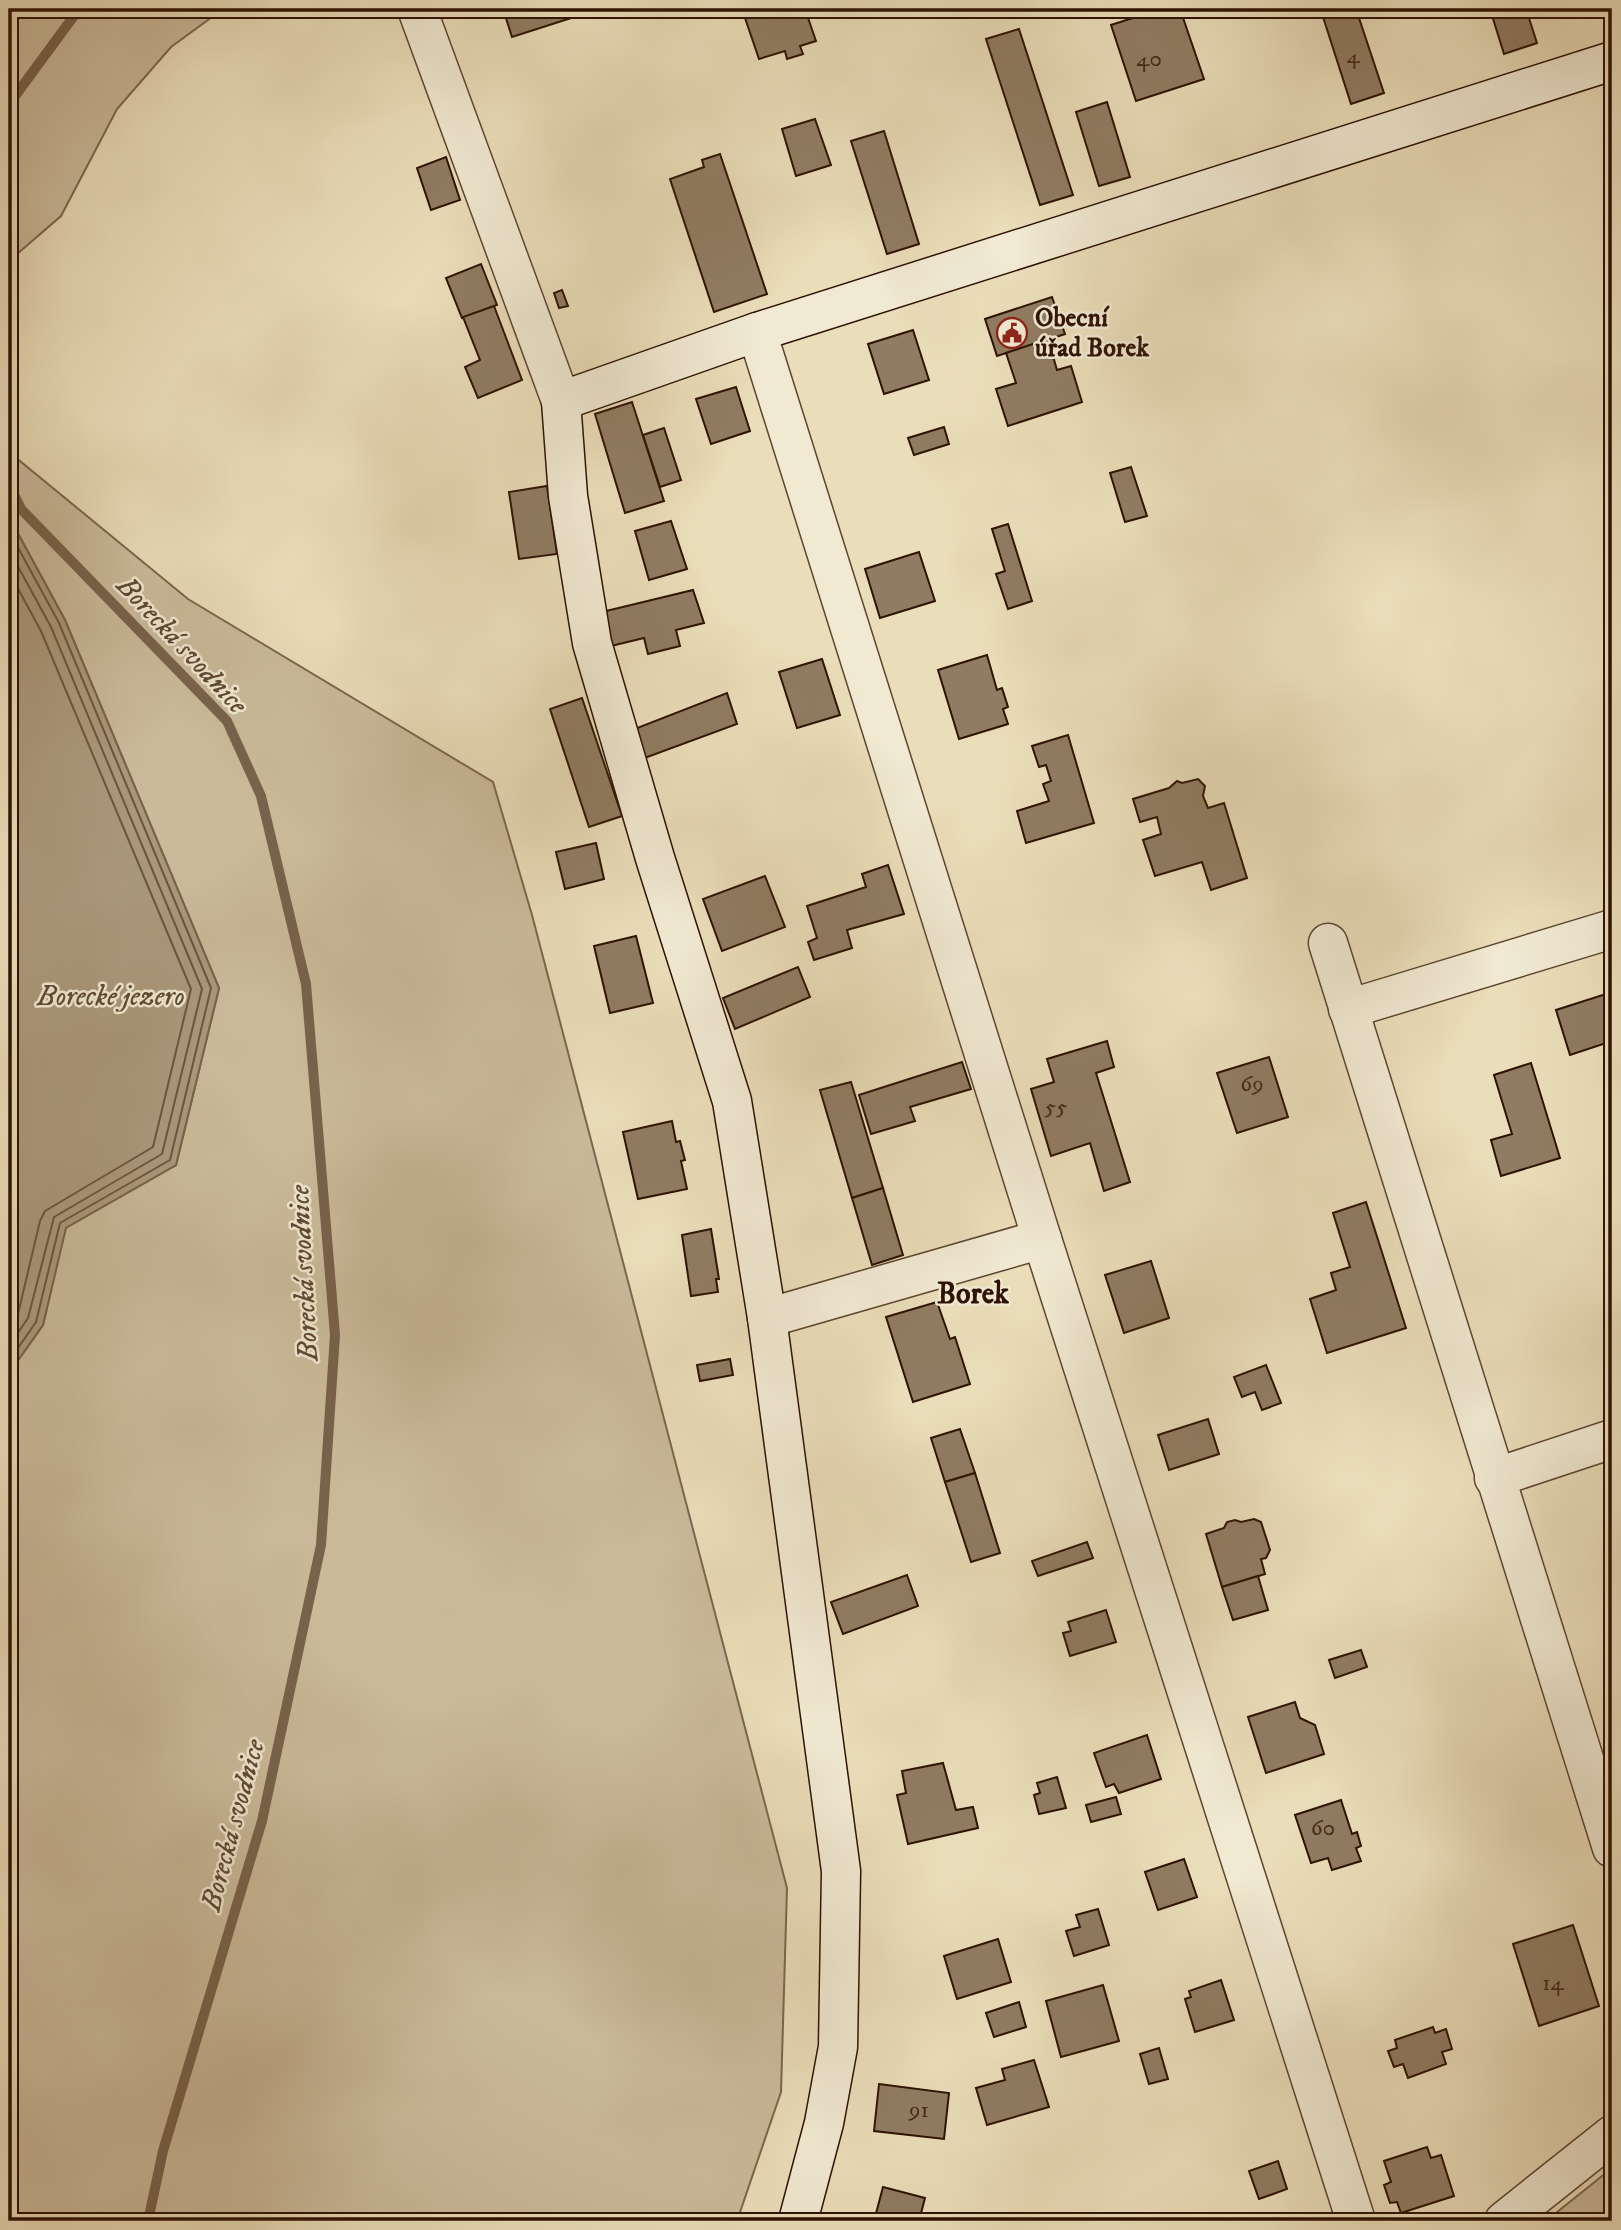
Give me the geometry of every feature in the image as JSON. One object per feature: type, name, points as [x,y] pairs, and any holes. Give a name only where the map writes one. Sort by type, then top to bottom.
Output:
[{"type":"street","points":[[417,9],[561,401],[568,496],[592,643],[655,858],[732,1101],[767,1318],[841,1871],[838,2047],[824,2123],[798,2221]]},
{"type":"street","points":[[561,401],[757,332],[1612,61]]},
{"type":"street","points":[[757,332],[1042,1239],[1356,2221]]},
{"type":"street","points":[[1348,1009],[1612,929]]},
{"type":"street","points":[[1328,943],[1612,1848]]},
{"type":"street","points":[[767,1318],[1042,1239]]},
{"type":"street","points":[[1494,1478],[1612,1439]]},
{"type":"street","points":[[1504,2221],[1612,2135]]},
{"type":"shaded area","points":[[9,9],[223,9],[171,47],[117,109],[61,216],[9,261]]},
{"type":"shaded area","points":[[9,452],[188,599],[493,782],[532,915],[787,1888],[781,2092],[737,2221],[9,2221],[9,1373],[43,1325],[65,1228],[176,1165],[219,988],[65,620],[9,517]]},
{"type":"shaded area","points":[[1612,2168],[1612,2221],[1546,2221]]},
{"type":"water","name":"Borecké jezero","points":[[9,517],[65,620],[219,988],[176,1165],[66,1228],[43,1325],[9,1373]]},
{"type":"building","points":[[503,9],[578,9],[579,12],[585,10],[587,13],[512,37]]},
{"type":"building","points":[[763,9],[805,9],[816,41],[800,46],[803,54],[787,59],[785,51],[759,59],[744,15]]},
{"type":"building","points":[[1161,9],[1180,9],[1204,79],[1136,101],[1111,25]]},
{"type":"building","points":[[1347,9],[1356,9],[1384,93],[1351,104],[1323,17]]},
{"type":"building","points":[[1490,9],[1526,9],[1537,43],[1504,54]]},
{"type":"building","points":[[1019,29],[1073,195],[1040,205],[986,39]]},
{"type":"building","points":[[1107,102],[1130,177],[1099,186],[1076,112]]},
{"type":"building","points":[[815,119],[831,165],[796,176],[782,129]]},
{"type":"building","points":[[884,131],[919,244],[887,254],[851,141]]},
{"type":"building","points":[[720,154],[767,294],[714,312],[670,179],[704,167],[702,160]]},
{"type":"building","points":[[446,157],[460,200],[431,210],[417,168]]},
{"type":"building","points":[[481,264],[497,305],[462,318],[446,278]]},
{"type":"building","points":[[562,290],[568,306],[559,308],[554,293]]},
{"type":"building","points":[[1052,297],[1065,334],[997,356],[985,319]]},
{"type":"building","points":[[494,306],[522,380],[478,398],[465,367],[480,360],[463,317]]},
{"type":"building","points":[[913,330],[929,380],[884,394],[868,344]]},
{"type":"building","points":[[1048,339],[1057,370],[1071,366],[1082,402],[1008,426],[996,389],[1016,383],[1006,353]]},
{"type":"building","points":[[736,387],[750,431],[711,444],[696,399]]},
{"type":"building","points":[[632,402],[664,501],[625,513],[595,414]]},
{"type":"building","points":[[944,427],[949,444],[914,455],[908,438]]},
{"type":"building","points":[[664,428],[681,480],[660,487],[643,435]]},
{"type":"building","points":[[1131,467],[1147,516],[1125,522],[1110,473]]},
{"type":"building","points":[[547,486],[557,554],[519,559],[509,492]]},
{"type":"building","points":[[671,521],[687,569],[649,580],[635,531]]},
{"type":"building","points":[[1008,524],[1032,601],[1008,609],[996,574],[1005,571],[992,529]]},
{"type":"building","points":[[919,552],[935,601],[880,618],[865,569]]},
{"type":"building","points":[[693,590],[704,623],[676,630],[680,646],[648,654],[644,638],[611,646],[602,612]]},
{"type":"building","points":[[987,655],[997,690],[1002,688],[1008,707],[1003,709],[1008,724],[959,739],[938,670]]},
{"type":"building","points":[[822,659],[840,715],[797,728],[779,672]]},
{"type":"building","points":[[727,693],[737,724],[642,759],[632,730]]},
{"type":"building","points":[[582,698],[622,816],[589,827],[550,709]]},
{"type":"building","points":[[1068,735],[1094,823],[1026,843],[1017,811],[1049,801],[1043,784],[1051,781],[1046,765],[1039,767],[1032,746]]},
{"type":"building","points":[[1198,779],[1205,786],[1203,796],[1208,808],[1224,803],[1247,878],[1211,890],[1202,862],[1155,876],[1143,840],[1161,834],[1157,817],[1140,822],[1133,799],[1169,788],[1177,781],[1182,783]]},
{"type":"building","points":[[596,843],[604,879],[565,889],[556,852]]},
{"type":"building","points":[[888,865],[904,914],[847,930],[852,948],[814,960],[808,942],[817,938],[807,906],[866,887],[862,874]]},
{"type":"building","points":[[765,876],[785,927],[722,951],[703,899]]},
{"type":"building","points":[[636,936],[653,1003],[610,1013],[594,946]]},
{"type":"building","points":[[798,967],[810,997],[735,1029],[723,998]]},
{"type":"building","points":[[1612,992],[1612,1052],[1609,1042],[1570,1055],[1556,1010]]},
{"type":"building","points":[[1107,1041],[1114,1067],[1096,1073],[1130,1182],[1104,1191],[1090,1143],[1051,1156],[1031,1089],[1054,1082],[1047,1059]]},
{"type":"building","points":[[1269,1057],[1288,1117],[1237,1133],[1217,1073]]},
{"type":"building","points":[[962,1062],[971,1089],[910,1107],[915,1121],[871,1134],[859,1095]]},
{"type":"building","points":[[1531,1063],[1560,1158],[1501,1176],[1491,1140],[1512,1134],[1494,1075]]},
{"type":"building","points":[[851,1082],[883,1188],[852,1198],[820,1090]]},
{"type":"building","points":[[672,1121],[676,1142],[680,1141],[685,1160],[681,1161],[687,1189],[638,1199],[623,1132]]},
{"type":"building","points":[[883,1188],[903,1255],[872,1265],[852,1198]]},
{"type":"building","points":[[1366,1202],[1406,1328],[1327,1353],[1310,1299],[1336,1290],[1331,1273],[1350,1267],[1333,1213]]},
{"type":"building","points":[[711,1229],[719,1279],[716,1279],[718,1292],[691,1296],[682,1235]]},
{"type":"building","points":[[1151,1261],[1169,1318],[1124,1333],[1105,1275]]},
{"type":"building","points":[[937,1302],[950,1339],[955,1337],[970,1384],[913,1402],[886,1317]]},
{"type":"building","points":[[730,1359],[733,1375],[700,1381],[697,1365]]},
{"type":"building","points":[[1266,1365],[1281,1403],[1262,1410],[1255,1392],[1242,1397],[1234,1377]]},
{"type":"building","points":[[1208,1419],[1219,1454],[1169,1470],[1158,1435]]},
{"type":"building","points":[[960,1429],[975,1473],[945,1482],[931,1438]]},
{"type":"building","points":[[975,1473],[1000,1553],[971,1562],[945,1482]]},
{"type":"building","points":[[1254,1519],[1261,1522],[1270,1550],[1266,1558],[1261,1559],[1265,1574],[1222,1587],[1206,1534],[1224,1528],[1227,1522]]},
{"type":"building","points":[[1087,1542],[1093,1558],[1038,1576],[1032,1561]]},
{"type":"building","points":[[907,1575],[918,1606],[843,1634],[831,1602]]},
{"type":"building","points":[[1258,1576],[1268,1610],[1233,1620],[1222,1587]]},
{"type":"building","points":[[1106,1610],[1116,1642],[1070,1656],[1063,1633],[1071,1631],[1068,1622]]},
{"type":"building","points":[[1361,1650],[1367,1667],[1335,1678],[1329,1660]]},
{"type":"building","points":[[1295,1702],[1300,1718],[1315,1725],[1324,1754],[1266,1773],[1248,1717]]},
{"type":"building","points":[[1147,1735],[1161,1779],[1119,1793],[1114,1784],[1106,1787],[1094,1753]]},
{"type":"building","points":[[943,1763],[956,1810],[973,1807],[978,1828],[908,1844],[897,1795],[906,1793],[902,1771]]},
{"type":"building","points":[[1057,1777],[1066,1808],[1039,1814],[1034,1795],[1040,1793],[1037,1783]]},
{"type":"building","points":[[1116,1797],[1121,1814],[1091,1822],[1086,1805]]},
{"type":"building","points":[[1341,1800],[1352,1834],[1357,1832],[1361,1846],[1356,1848],[1361,1861],[1332,1870],[1328,1858],[1311,1863],[1295,1815]]},
{"type":"building","points":[[1184,1859],[1197,1897],[1158,1910],[1145,1872]]},
{"type":"building","points":[[1098,1909],[1109,1945],[1074,1956],[1066,1931],[1080,1927],[1076,1915]]},
{"type":"building","points":[[1573,1925],[1599,2006],[1539,2026],[1513,1944]]},
{"type":"building","points":[[998,1939],[1011,1982],[957,1999],[944,1956]]},
{"type":"building","points":[[1221,1980],[1234,2020],[1195,2032],[1185,1999],[1191,1997],[1189,1991]]},
{"type":"building","points":[[1103,1985],[1119,2041],[1061,2057],[1046,2001]]},
{"type":"building","points":[[1019,2002],[1026,2027],[994,2037],[986,2013]]},
{"type":"building","points":[[1433,2027],[1435,2033],[1446,2029],[1452,2049],[1442,2052],[1446,2064],[1408,2078],[1403,2064],[1394,2067],[1388,2051],[1397,2048],[1395,2040]]},
{"type":"building","points":[[1159,2048],[1168,2079],[1149,2084],[1140,2054]]},
{"type":"building","points":[[1034,2060],[1049,2107],[987,2125],[976,2088],[1005,2080],[1002,2069]]},
{"type":"building","points":[[879,2084],[949,2093],[944,2139],[874,2131]]},
{"type":"building","points":[[1427,2147],[1431,2158],[1441,2155],[1454,2196],[1401,2213],[1397,2202],[1390,2203],[1384,2185],[1391,2182],[1384,2161]]},
{"type":"building","points":[[1278,2161],[1287,2189],[1259,2199],[1249,2171]]},
{"type":"building","points":[[883,2187],[925,2198],[919,2221],[874,2221]]},
{"type":"waterway","name":"Borecká svodnice","points":[[9,113],[15,96],[79,9]]},
{"type":"waterway","name":"Borecká svodnice","points":[[9,484],[21,509],[227,721],[261,796],[306,984],[335,1335],[321,1545],[262,1821],[163,2151],[148,2221]]},
{"type":"place","name":"Obecní úřad Borek","points":[[1012,333]]},
{"type":"district","name":"Borek","points":[[973,1294]]}]
